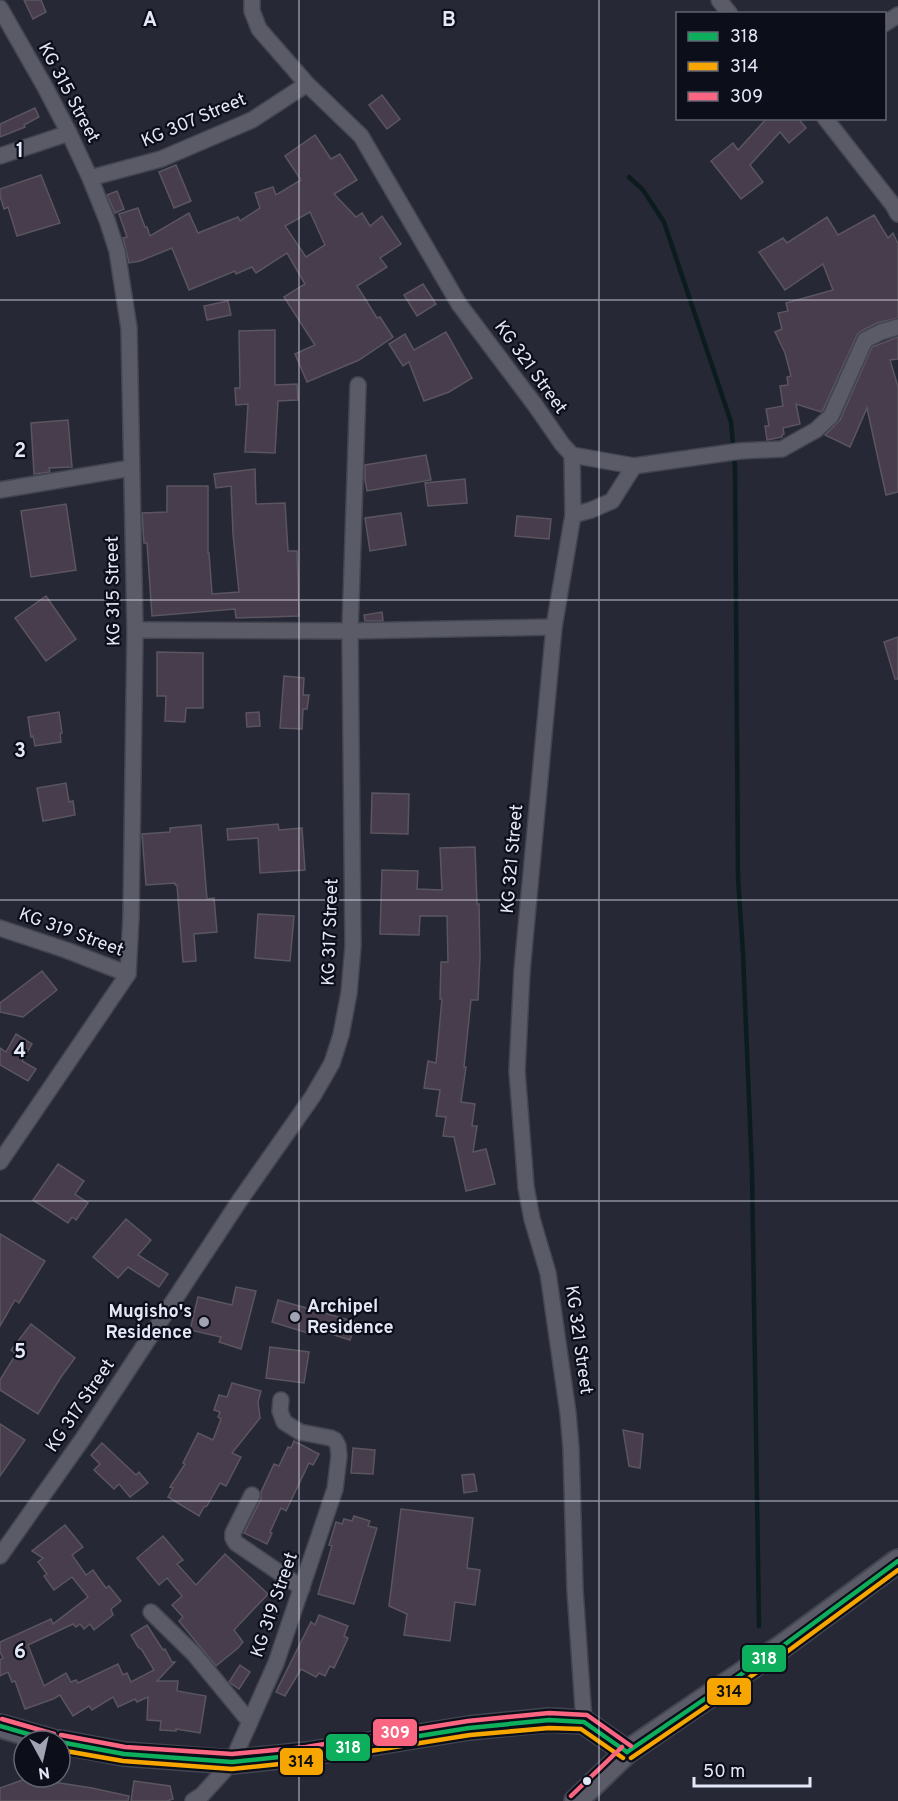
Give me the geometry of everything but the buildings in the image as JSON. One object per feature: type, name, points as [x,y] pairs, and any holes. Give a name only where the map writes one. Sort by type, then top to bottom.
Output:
[{"type":"main road","points":[[576,1801],[627,1752],[784,1645],[898,1561]]},
{"type":"main road","points":[[72,1744],[124,1754],[232,1762],[307,1754],[469,1728],[549,1720],[584,1722],[627,1752]]},
{"type":"street","name":"KG 321 Street","points":[[252,0],[252,11],[259,29],[307,84],[361,136],[459,304],[572,455],[573,515],[554,627],[522,971],[517,1071],[526,1188],[532,1219],[548,1273],[568,1413],[575,1590],[584,1722]]},
{"type":"street","points":[[719,0],[728,12]]},
{"type":"street","name":"KG 315 Street","points":[[0,8],[69,134],[107,220],[117,251],[129,328],[135,630],[131,917],[128,974]]},
{"type":"street","name":"KG 307 Street","points":[[90,178],[161,159],[252,120],[307,84]]},
{"type":"street","points":[[827,120],[898,214]]},
{"type":"street","points":[[0,156],[69,134]]},
{"type":"street","points":[[572,455],[634,465],[740,451],[782,449],[816,430],[831,416],[864,340],[898,327]]},
{"type":"street","name":"KG 317 Street","points":[[0,1556],[84,1437],[240,1200],[314,1096],[332,1063],[341,1035],[349,993],[353,946],[350,631],[358,384]]},
{"type":"street","points":[[573,515],[612,501],[634,465]]},
{"type":"street","points":[[0,490],[131,468]]},
{"type":"street","points":[[135,630],[350,631],[554,627]]},
{"type":"street","name":"KG 319 Street","points":[[0,928],[128,974]]},
{"type":"street","points":[[0,1162],[128,974]]},
{"type":"street","name":"KG 319 Street","points":[[193,1801],[202,1795],[232,1762],[276,1664],[335,1489],[339,1456],[335,1440],[300,1432],[284,1422],[280,1411],[281,1400]]},
{"type":"street","points":[[252,1495],[233,1533],[233,1538],[244,1549],[302,1588]]},
{"type":"street","points":[[151,1612],[194,1654],[250,1722]]},
{"type":"waterway","points":[[629,177],[643,190],[664,222],[731,422],[735,467],[738,877],[752,1172],[759,1626]]},
{"type":"transit line","name":"318","points":[[627,1752],[784,1645],[898,1561]]},
{"type":"transit line","name":"314","points":[[631,1758],[788,1651],[898,1570]]},
{"type":"transit line","name":"309","points":[[72,1737],[125,1747],[232,1754],[306,1747],[468,1721],[549,1713],[587,1715],[631,1746]]},
{"type":"transit line","name":"309","points":[[2,1719],[37,1729]]},
{"type":"transit line","name":"318","points":[[72,1744],[124,1754],[232,1762],[307,1754],[469,1728],[549,1720],[584,1722],[627,1752]]},
{"type":"transit line","name":"318","points":[[0,1726],[12,1729]]},
{"type":"transit line","name":"314","points":[[72,1752],[123,1761],[232,1769],[308,1761],[470,1735],[549,1728],[581,1729],[623,1758]]},
{"type":"transit line","name":"309","points":[[571,1796],[622,1747]]},
{"type":"place","name":"Archipel Residence","points":[[295,1317]]},
{"type":"place","name":"Mugisho's Residence","points":[[204,1322]]}]
